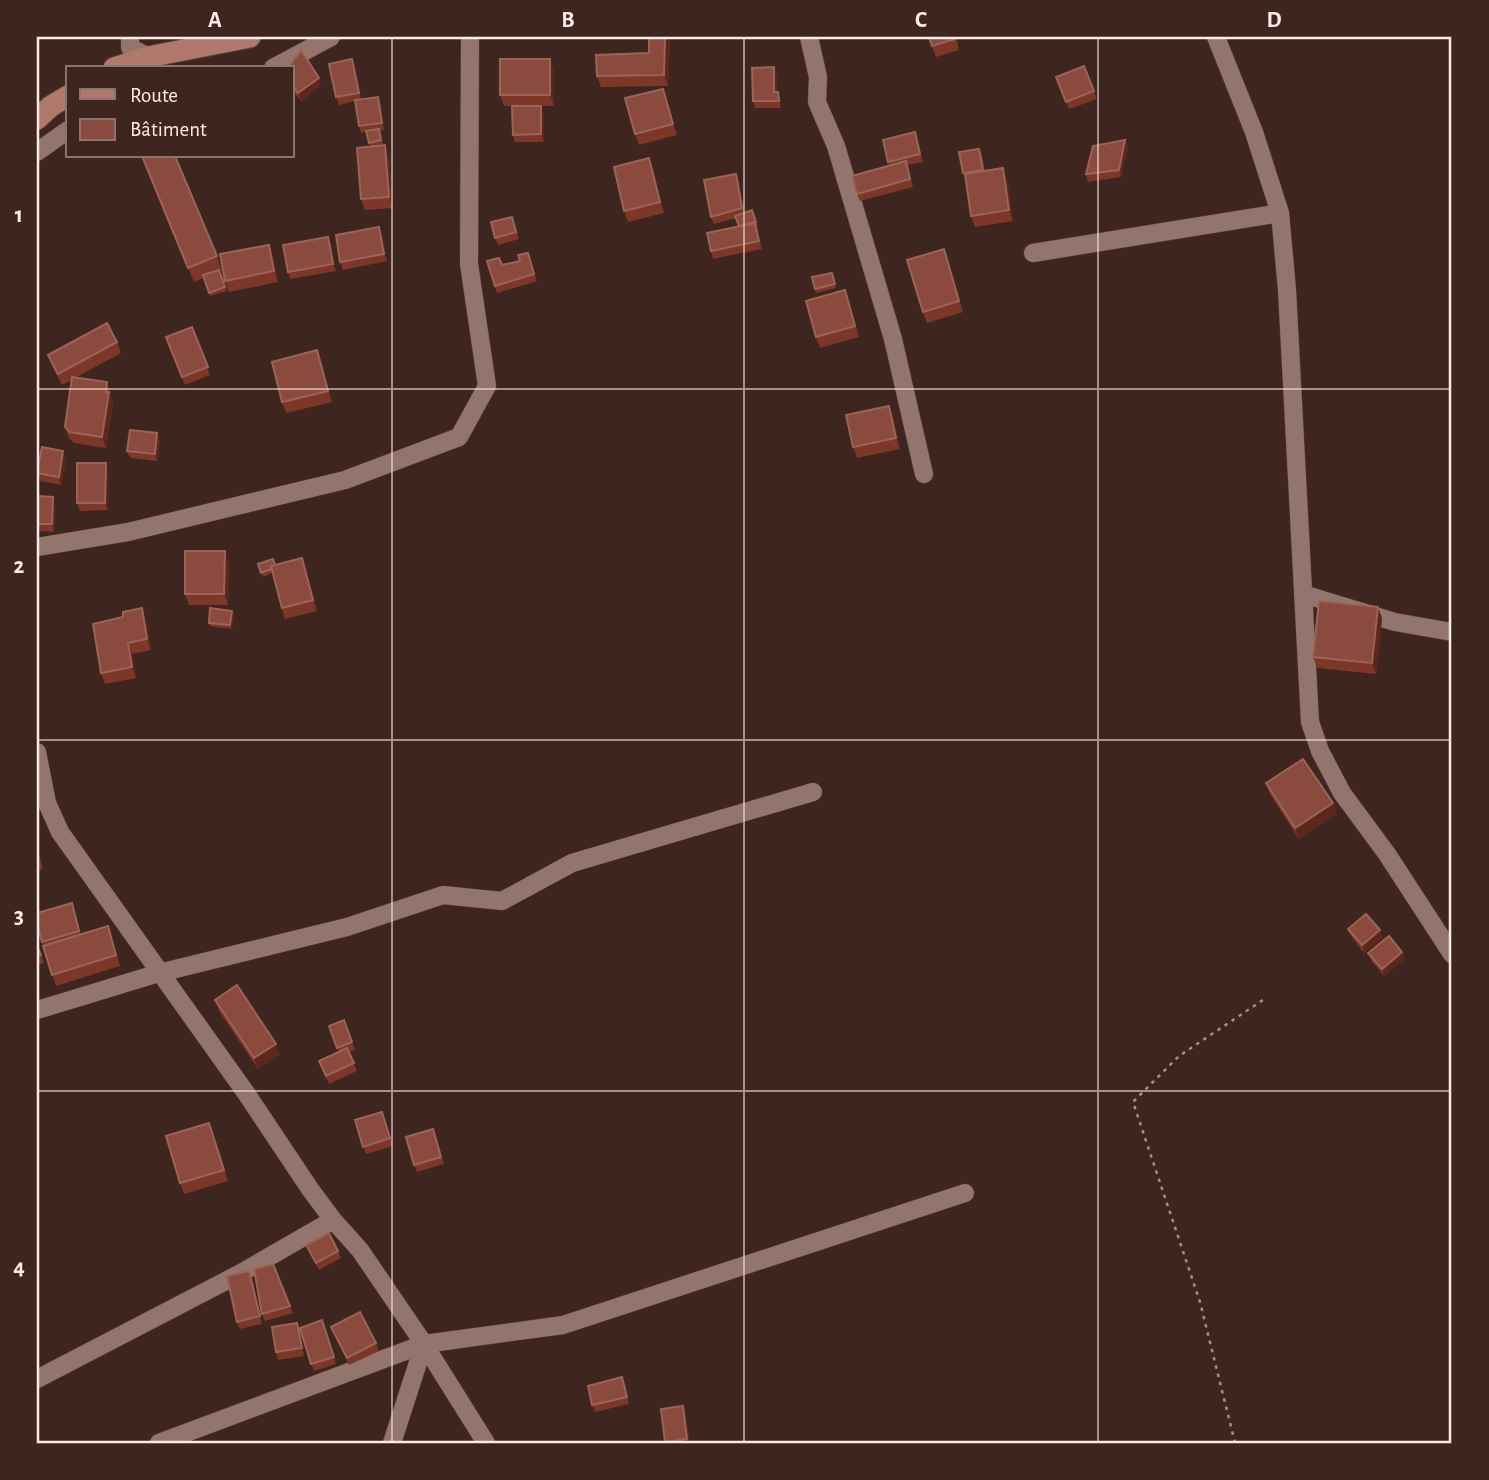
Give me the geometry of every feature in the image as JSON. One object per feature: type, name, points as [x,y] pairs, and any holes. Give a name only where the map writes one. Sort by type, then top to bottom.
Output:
[{"type":"main road","points":[[148,57],[181,37]]},
{"type":"main road","points":[[120,66],[148,57],[250,37]]},
{"type":"main road","points":[[37,119],[66,97]]},
{"type":"street","points":[[130,37],[130,47],[148,57]]},
{"type":"street","points":[[277,66],[331,37]]},
{"type":"street","points":[[37,547],[128,532],[345,480],[458,438],[487,386],[469,264],[470,37]]},
{"type":"street","points":[[809,37],[818,77],[817,102],[836,146],[890,326],[924,474]]},
{"type":"street","points":[[1216,37],[1254,132],[1280,214],[1287,290],[1311,722],[1320,751],[1342,793],[1387,854],[1452,954]]},
{"type":"street","points":[[37,152],[66,131]]},
{"type":"street","points":[[1033,253],[1280,214]]},
{"type":"street","points":[[1303,594],[1395,622],[1452,632]]},
{"type":"street","points":[[37,752],[39,774],[47,803],[60,832],[333,1220],[360,1250],[424,1344],[486,1443]]},
{"type":"street","points":[[37,1010],[159,973],[347,927],[443,895],[502,901],[572,863],[813,792]]},
{"type":"street","points":[[159,1443],[424,1344],[563,1325],[965,1194]]},
{"type":"street","points":[[37,1379],[240,1273],[333,1220]]},
{"type":"street","points":[[392,1443],[424,1344]]},
{"type":"path","points":[[1235,1443],[1200,1302],[1133,1102],[1180,1056],[1266,998]]},
{"type":"building","points":[[649,37],[665,37],[664,75],[597,76],[596,55],[649,53]]},
{"type":"building","points":[[929,37],[955,37],[955,39],[932,46]]},
{"type":"building","points":[[301,50],[319,78],[298,93],[294,88],[294,66],[289,66]]},
{"type":"building","points":[[352,59],[359,93],[336,97],[329,64]]},
{"type":"building","points":[[500,59],[550,59],[550,95],[500,95]]},
{"type":"building","points":[[1084,66],[1094,91],[1066,102],[1056,77]]},
{"type":"building","points":[[774,67],[774,92],[778,92],[779,101],[753,101],[752,68]]},
{"type":"building","points":[[663,89],[673,124],[635,134],[625,98]]},
{"type":"building","points":[[378,97],[382,123],[359,126],[355,100]]},
{"type":"building","points":[[512,106],[541,106],[541,134],[513,135]]},
{"type":"building","points":[[379,129],[381,140],[369,143],[366,131]]},
{"type":"building","points":[[915,132],[920,154],[888,162],[883,140]]},
{"type":"building","points":[[1125,140],[1119,170],[1086,174],[1093,146]]},
{"type":"building","points":[[385,145],[389,197],[361,199],[357,148]]},
{"type":"building","points":[[979,149],[983,170],[963,173],[959,152]]},
{"type":"building","points":[[143,158],[176,158],[217,256],[188,268]]},
{"type":"building","points":[[649,158],[660,202],[624,211],[614,167]]},
{"type":"building","points":[[906,161],[910,179],[857,194],[852,176]]},
{"type":"building","points":[[1003,168],[1009,210],[971,216],[965,174]]},
{"type":"building","points":[[736,174],[742,208],[711,217],[704,180]]},
{"type":"building","points":[[752,210],[756,222],[739,226],[735,216]]},
{"type":"building","points":[[512,217],[516,232],[495,238],[491,222]]},
{"type":"building","points":[[755,223],[759,241],[711,251],[707,233]]},
{"type":"building","points":[[379,227],[384,254],[340,262],[336,235]]},
{"type":"building","points":[[328,237],[333,264],[288,272],[283,245]]},
{"type":"building","points":[[269,245],[274,271],[225,281],[220,254]]},
{"type":"building","points":[[944,249],[959,301],[923,312],[907,260]]},
{"type":"building","points":[[528,253],[534,274],[495,286],[487,261],[499,258],[502,265],[520,261],[518,255]]},
{"type":"building","points":[[219,270],[225,287],[209,293],[203,275]]},
{"type":"building","points":[[832,273],[835,284],[815,289],[812,277]]},
{"type":"building","points":[[845,290],[855,326],[816,337],[806,301]]},
{"type":"building","points":[[107,323],[117,342],[58,374],[48,355]]},
{"type":"building","points":[[192,327],[208,367],[182,377],[166,337]]},
{"type":"building","points":[[317,350],[328,391],[282,402],[272,362]]},
{"type":"building","points":[[72,377],[107,382],[106,392],[109,392],[102,437],[70,432],[65,427]]},
{"type":"building","points":[[889,406],[896,438],[853,447],[846,415]]},
{"type":"building","points":[[130,430],[157,433],[155,454],[127,451]]},
{"type":"building","points":[[42,447],[63,451],[59,477],[37,473]]},
{"type":"building","points":[[77,463],[106,463],[105,503],[77,503]]},
{"type":"building","points":[[37,496],[53,497],[52,524],[37,524]]},
{"type":"building","points":[[185,551],[225,551],[224,594],[185,594]]},
{"type":"building","points":[[302,558],[313,600],[282,608],[271,566]]},
{"type":"building","points":[[273,559],[275,565],[261,573],[258,564]]},
{"type":"building","points":[[1319,601],[1378,607],[1372,663],[1313,657]]},
{"type":"building","points":[[142,608],[147,639],[128,643],[132,667],[101,673],[93,624],[123,617],[123,612]]},
{"type":"building","points":[[210,608],[232,611],[230,625],[209,623]]},
{"type":"building","points":[[1303,759],[1333,803],[1295,828],[1266,783]]},
{"type":"building","points":[[72,903],[79,931],[42,942],[37,913]]},
{"type":"building","points":[[1366,914],[1380,930],[1362,945],[1348,929]]},
{"type":"building","points":[[108,926],[116,955],[52,975],[43,946]]},
{"type":"building","points":[[1389,936],[1402,952],[1382,969],[1368,953]]},
{"type":"building","points":[[237,985],[276,1044],[254,1058],[215,1000]]},
{"type":"building","points":[[344,1020],[352,1042],[337,1048],[329,1026]]},
{"type":"building","points":[[347,1048],[354,1063],[326,1076],[319,1061]]},
{"type":"building","points":[[382,1112],[390,1138],[363,1147],[355,1120]]},
{"type":"building","points":[[209,1123],[224,1170],[180,1183],[166,1136]]},
{"type":"building","points":[[433,1129],[441,1157],[414,1165],[406,1137]]},
{"type":"building","points":[[329,1233],[338,1251],[316,1263],[306,1245]]},
{"type":"building","points":[[273,1264],[290,1306],[262,1314],[254,1269]]},
{"type":"building","points":[[249,1271],[260,1316],[237,1322],[227,1276]]},
{"type":"building","points":[[360,1312],[376,1343],[347,1358],[331,1327]]},
{"type":"building","points":[[322,1320],[334,1357],[311,1364],[300,1328]]},
{"type":"building","points":[[297,1323],[302,1348],[276,1352],[272,1327]]},
{"type":"building","points":[[622,1377],[627,1397],[592,1405],[588,1386]]},
{"type":"building","points":[[683,1406],[687,1439],[665,1442],[661,1409]]}]
